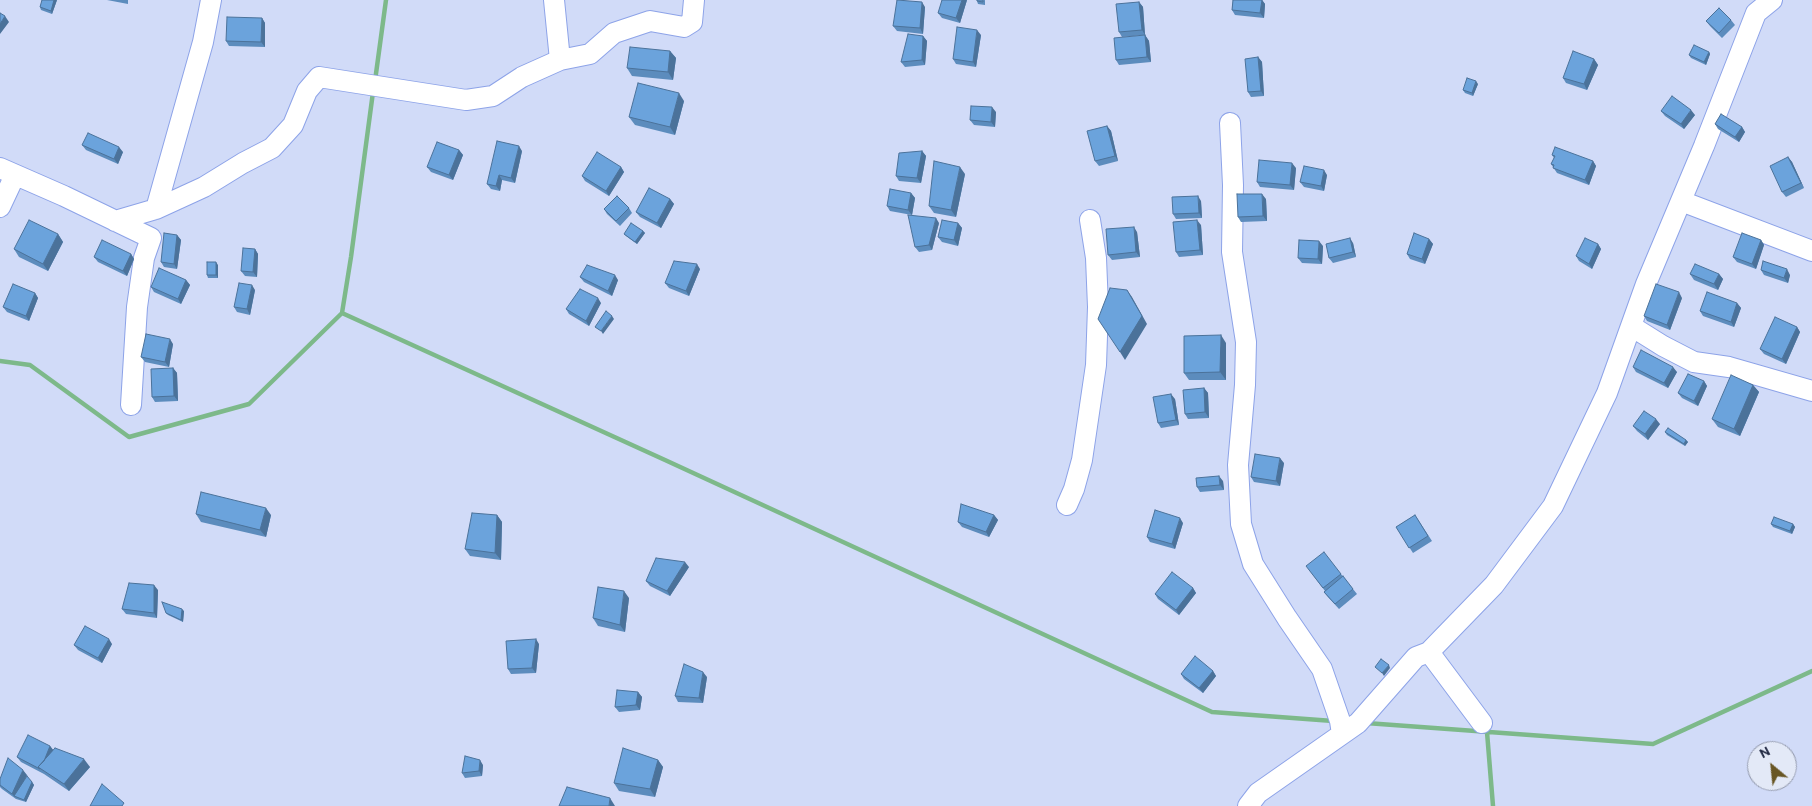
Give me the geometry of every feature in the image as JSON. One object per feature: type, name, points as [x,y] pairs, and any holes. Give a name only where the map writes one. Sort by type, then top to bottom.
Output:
[{"type":"street","points":[[156,209],[203,42],[211,0]]},
{"type":"street","points":[[554,0],[560,60]]},
{"type":"street","points":[[115,221],[156,209],[204,186],[242,163],[272,148],[293,125],[307,91],[319,77],[466,100],[493,96],[522,77],[560,60],[590,54],[614,33],[650,21],[684,26],[692,22],[694,0]]},
{"type":"street","points":[[1248,806],[1258,793],[1358,722],[1416,657],[1429,652],[1494,585],[1553,506],[1607,393],[1646,284],[1756,13],[1772,0]]},
{"type":"street","points":[[1230,123],[1233,185],[1232,252],[1246,342],[1238,465],[1241,524],[1253,564],[1322,669],[1340,721],[1342,734]]},
{"type":"street","points":[[0,207],[8,172],[64,196],[151,238],[144,258],[137,307],[131,405]]},
{"type":"street","points":[[1681,201],[1812,251]]},
{"type":"street","points":[[1067,505],[1074,489],[1082,460],[1096,365],[1098,307],[1096,258],[1090,220]]},
{"type":"street","points":[[1631,326],[1694,362],[1729,367],[1812,391]]},
{"type":"street","points":[[1429,652],[1482,723]]},
{"type":"building","points":[[42,0],[54,0],[51,11],[40,7]]},
{"type":"building","points":[[897,0],[922,2],[920,28],[893,26]]},
{"type":"building","points":[[942,0],[962,0],[956,18],[938,13]]},
{"type":"building","points":[[1233,0],[1262,0],[1260,13],[1232,10]]},
{"type":"building","points":[[1139,2],[1142,30],[1119,32],[1116,4]]},
{"type":"building","points":[[1719,8],[1731,20],[1719,33],[1706,21]]},
{"type":"building","points":[[0,13],[5,16],[0,24]]},
{"type":"building","points":[[227,17],[262,18],[261,42],[226,41]]},
{"type":"building","points":[[957,27],[977,30],[973,62],[953,59]]},
{"type":"building","points":[[908,34],[923,36],[922,60],[901,62]]},
{"type":"building","points":[[1145,35],[1147,57],[1116,60],[1114,38]]},
{"type":"building","points":[[1694,45],[1709,52],[1704,62],[1689,55]]},
{"type":"building","points":[[630,47],[670,51],[668,72],[627,68]]},
{"type":"building","points":[[1573,51],[1594,59],[1584,84],[1563,78]]},
{"type":"building","points":[[1258,57],[1261,91],[1248,92],[1245,59]]},
{"type":"building","points":[[1467,78],[1476,81],[1472,93],[1463,90]]},
{"type":"building","points":[[638,83],[679,93],[670,127],[629,117]]},
{"type":"building","points":[[1672,96],[1691,110],[1681,124],[1661,111]]},
{"type":"building","points":[[971,106],[992,107],[991,122],[970,120]]},
{"type":"building","points":[[1721,114],[1742,127],[1735,137],[1715,124]]},
{"type":"building","points":[[1107,126],[1115,156],[1095,161],[1087,131]]},
{"type":"building","points":[[88,133],[119,147],[114,159],[82,145]]},
{"type":"building","points":[[497,141],[519,146],[511,178],[499,175],[496,186],[487,184]]},
{"type":"building","points":[[437,142],[459,150],[449,175],[427,167]]},
{"type":"building","points":[[1555,147],[1593,161],[1585,180],[1553,168],[1554,165],[1551,164],[1555,156],[1552,155]]},
{"type":"building","points":[[922,151],[917,178],[896,176],[899,153]]},
{"type":"building","points":[[597,152],[621,167],[606,191],[582,176]]},
{"type":"building","points":[[1788,157],[1801,183],[1782,192],[1770,166]]},
{"type":"building","points":[[1259,160],[1292,163],[1290,185],[1257,182]]},
{"type":"building","points":[[934,161],[960,167],[951,210],[929,206]]},
{"type":"building","points":[[1304,166],[1324,170],[1321,186],[1300,182]]},
{"type":"building","points":[[649,188],[670,199],[657,223],[636,212]]},
{"type":"building","points":[[890,189],[911,193],[908,210],[887,206]]},
{"type":"building","points":[[1237,194],[1262,194],[1263,216],[1238,217]]},
{"type":"building","points":[[617,196],[629,208],[616,221],[604,209]]},
{"type":"building","points":[[1198,196],[1199,213],[1173,214],[1172,197]]},
{"type":"building","points":[[908,215],[936,218],[929,245],[915,247]]},
{"type":"building","points":[[29,220],[58,234],[43,264],[14,249]]},
{"type":"building","points":[[942,220],[958,223],[954,240],[938,237]]},
{"type":"building","points":[[1197,220],[1200,250],[1176,252],[1173,222]]},
{"type":"building","points":[[631,223],[643,231],[635,242],[624,234]]},
{"type":"building","points":[[1134,227],[1136,252],[1108,255],[1106,229]]},
{"type":"building","points":[[164,233],[177,235],[174,264],[161,262]]},
{"type":"building","points":[[1414,233],[1429,239],[1422,259],[1407,254]]},
{"type":"building","points":[[1742,233],[1761,240],[1752,264],[1733,257]]},
{"type":"building","points":[[1350,238],[1353,252],[1329,258],[1326,244]]},
{"type":"building","points":[[1585,238],[1598,244],[1589,264],[1576,256]]},
{"type":"building","points":[[102,240],[131,254],[123,271],[94,257]]},
{"type":"building","points":[[1299,240],[1319,241],[1318,259],[1298,258]]},
{"type":"building","points":[[243,248],[255,249],[253,272],[241,271]]},
{"type":"building","points":[[674,261],[697,264],[686,291],[665,283]]},
{"type":"building","points":[[1763,261],[1787,269],[1784,278],[1761,270]]},
{"type":"building","points":[[207,262],[216,262],[216,275],[207,275]]},
{"type":"building","points":[[1695,264],[1719,274],[1714,284],[1690,274]]},
{"type":"building","points":[[587,265],[615,275],[608,291],[580,277]]},
{"type":"building","points":[[159,268],[186,280],[178,299],[151,287]]},
{"type":"building","points":[[239,283],[252,285],[247,309],[234,307]]},
{"type":"building","points":[[13,284],[35,293],[26,316],[3,307]]},
{"type":"building","points":[[1656,284],[1679,292],[1667,325],[1644,316]]},
{"type":"building","points":[[1110,288],[1127,290],[1142,316],[1120,352],[1098,319]]},
{"type":"building","points":[[580,289],[598,298],[586,321],[566,309]]},
{"type":"building","points":[[1707,292],[1737,303],[1731,322],[1700,311]]},
{"type":"building","points":[[606,311],[612,316],[601,331],[595,327]]},
{"type":"building","points":[[1775,317],[1797,327],[1782,359],[1760,349]]},
{"type":"building","points":[[146,334],[170,339],[165,362],[141,357]]},
{"type":"building","points":[[1221,335],[1220,372],[1184,373],[1184,336]]},
{"type":"building","points":[[1641,350],[1673,367],[1664,383],[1633,367]]},
{"type":"building","points":[[173,368],[174,396],[152,397],[151,369]]},
{"type":"building","points":[[1688,374],[1704,381],[1694,401],[1678,393]]},
{"type":"building","points":[[1731,375],[1753,385],[1734,429],[1712,419]]},
{"type":"building","points":[[1204,388],[1205,412],[1185,414],[1183,390]]},
{"type":"building","points":[[1171,394],[1176,420],[1158,423],[1153,397]]},
{"type":"building","points":[[1644,411],[1656,419],[1645,434],[1633,426]]},
{"type":"building","points":[[1668,428],[1686,440],[1684,444],[1665,432]]},
{"type":"building","points":[[1255,454],[1280,458],[1276,481],[1251,477]]},
{"type":"building","points":[[1219,476],[1220,485],[1197,487],[1196,478]]},
{"type":"building","points":[[201,492],[266,508],[260,530],[196,514]]},
{"type":"building","points":[[961,504],[994,515],[986,532],[958,522]]},
{"type":"building","points":[[1155,510],[1180,518],[1172,544],[1147,537]]},
{"type":"building","points":[[472,513],[497,515],[495,553],[465,549]]},
{"type":"building","points":[[1415,515],[1428,536],[1409,548],[1396,527]]},
{"type":"building","points":[[1774,517],[1793,524],[1790,531],[1771,524]]},
{"type":"building","points":[[1324,552],[1341,574],[1323,588],[1306,566]]},
{"type":"building","points":[[656,558],[685,562],[667,591],[646,581]]},
{"type":"building","points":[[1172,572],[1193,588],[1176,610],[1155,594]]},
{"type":"building","points":[[1343,576],[1353,589],[1335,604],[1324,592]]},
{"type":"building","points":[[129,583],[154,585],[154,613],[122,609]]},
{"type":"building","points":[[598,587],[624,591],[620,625],[593,618]]},
{"type":"building","points":[[162,602],[182,609],[181,620],[166,613]]},
{"type":"building","points":[[85,626],[109,639],[98,658],[74,645]]},
{"type":"building","points":[[536,639],[532,668],[508,669],[506,641]]},
{"type":"building","points":[[1195,656],[1213,671],[1199,688],[1181,674]]},
{"type":"building","points":[[1381,659],[1389,665],[1382,673],[1375,667]]},
{"type":"building","points":[[684,664],[703,672],[699,698],[675,696]]},
{"type":"building","points":[[617,690],[638,692],[636,705],[615,707]]},
{"type":"building","points":[[28,735],[50,746],[44,761],[38,767],[40,769],[17,757]]},
{"type":"building","points":[[55,748],[84,759],[64,784],[38,767]]},
{"type":"building","points":[[623,748],[658,760],[650,789],[614,783]]},
{"type":"building","points":[[465,756],[480,760],[479,771],[462,773]]},
{"type":"building","points":[[8,758],[23,770],[12,794],[0,785],[0,779]]},
{"type":"building","points":[[27,776],[32,782],[24,800],[14,796]]},
{"type":"building","points":[[102,784],[124,803],[122,806],[90,806]]},
{"type":"building","points":[[567,787],[610,798],[609,806],[559,806]]},
{"type":"waterway","points":[[375,81],[386,0]]},
{"type":"waterway","points":[[342,313],[373,92]]},
{"type":"waterway","points":[[0,361],[30,365],[129,437],[249,404],[342,313],[1212,712],[1333,721]]},
{"type":"waterway","points":[[1366,723],[1653,744],[1812,671]]},
{"type":"waterway","points":[[1487,732],[1493,806]]}]
